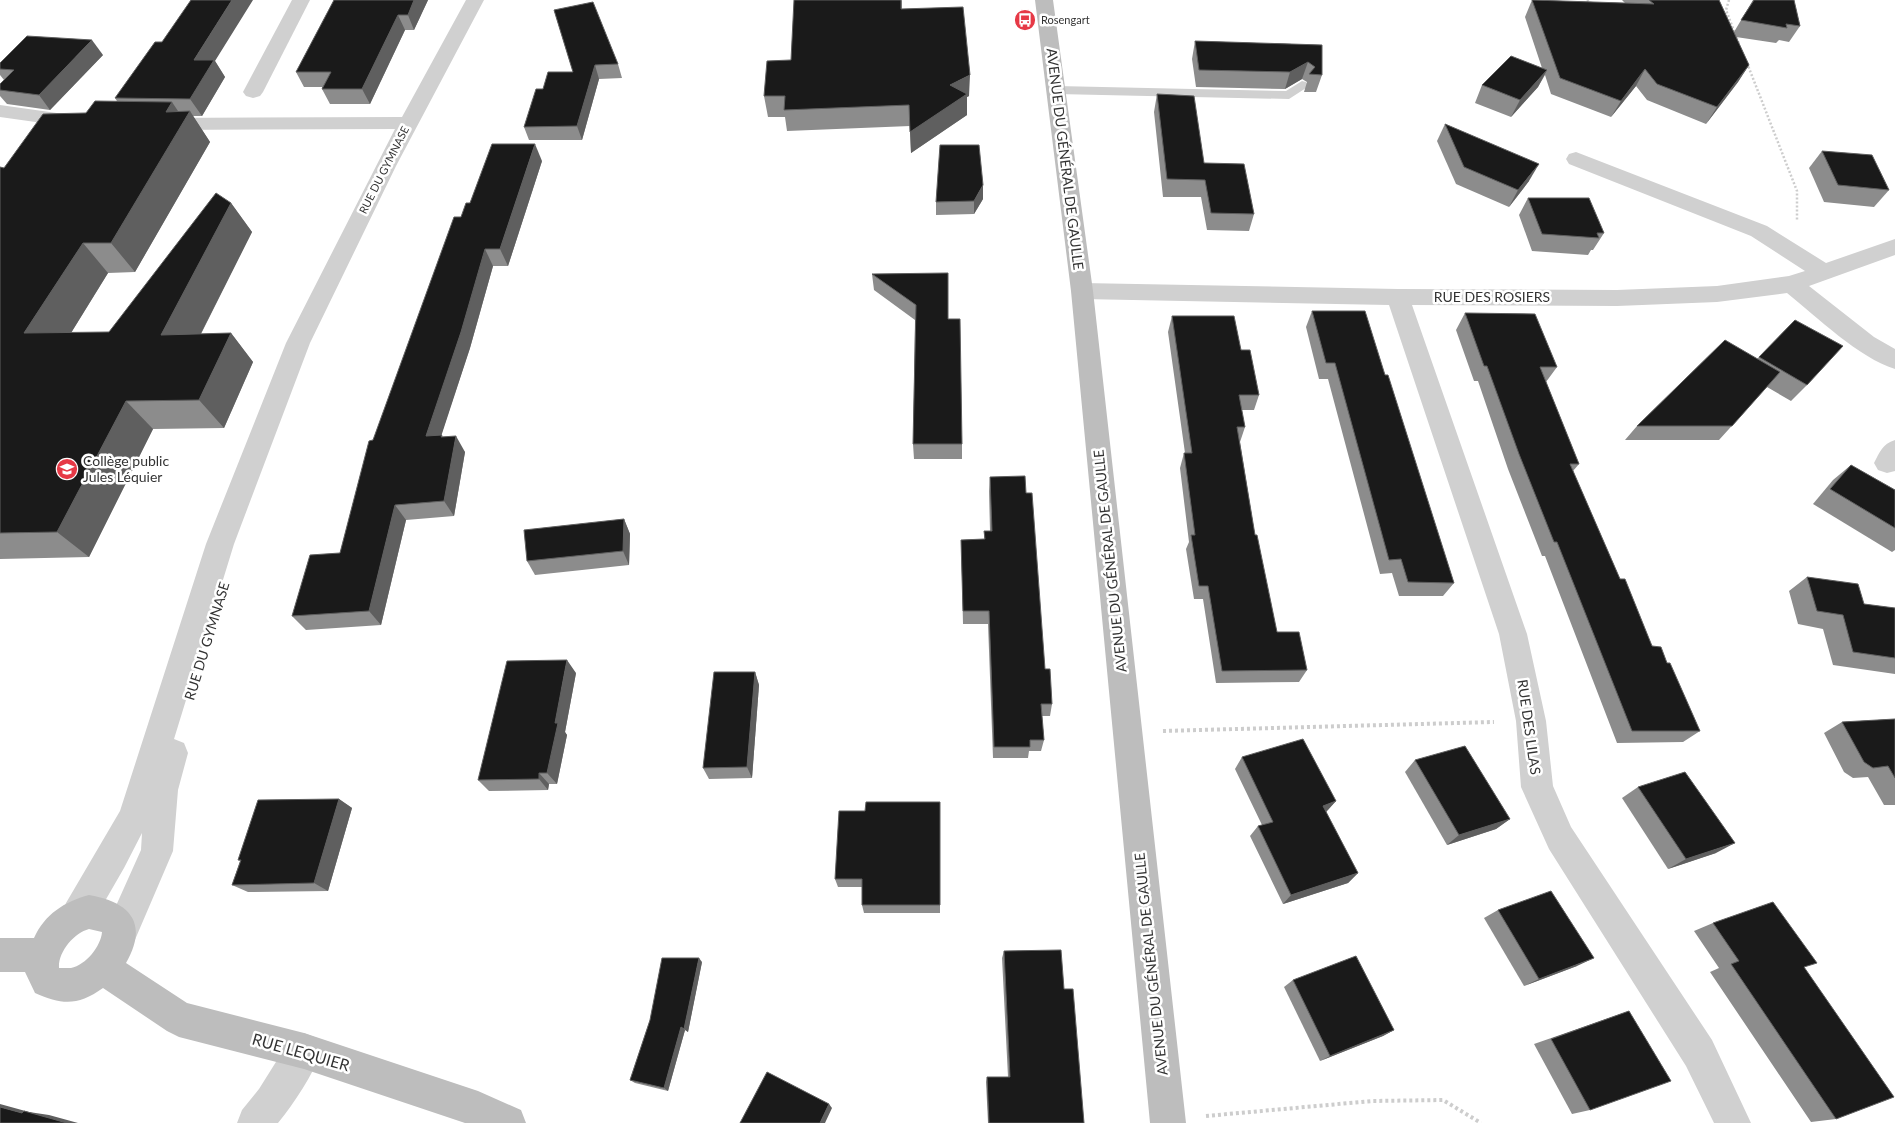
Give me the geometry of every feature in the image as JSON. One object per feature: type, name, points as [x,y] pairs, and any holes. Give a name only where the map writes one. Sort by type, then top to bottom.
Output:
[{"type":"street","points":[[253,92],[301,0]]},
{"type":"street","name":"RUE DU GYMNASE","points":[[78,915],[114,857],[134,817],[220,544],[298,343],[408,123],[476,0]]},
{"type":"street","name":"AVENUE DU GÉNÉRAL DE GAULLE","points":[[1044,0],[1082,291],[1168,1121]]},
{"type":"street","points":[[0,111],[96,123]]},
{"type":"street","points":[[144,123],[301,125],[408,123]]},
{"type":"street","points":[[1576,159],[1759,232],[1796,253],[1822,272]]},
{"type":"street","name":"RUE DES ROSIERS","points":[[1082,291],[1398,297],[1637,297],[1717,294],[1790,284],[1895,248]]},
{"type":"street","points":[[1790,284],[1866,343],[1895,360]]},
{"type":"street","name":"RUE DES LILAS","points":[[1398,297],[1513,634],[1531,720],[1537,787],[1560,838],[1699,1053],[1733,1123]]},
{"type":"street","name":"RUE DU GYMNASE","points":[[119,937],[156,851],[162,790],[298,343]]},
{"type":"street","points":[[89,912],[108,914],[115,919],[119,927],[119,937],[117,948],[103,968],[90,978],[76,984],[57,985],[52,984],[44,977],[41,966],[42,955],[47,943],[66,922],[78,915],[89,912]]},
{"type":"street","points":[[0,955],[42,955]]},
{"type":"street","name":"RUE LEQUIER","points":[[103,968],[180,1019],[304,1051],[478,1109],[508,1123]]},
{"type":"street","points":[[256,1123],[272,1102],[304,1051]]},
{"type":"lane","points":[[1057,90],[1289,95],[1302,85]]},
{"type":"path","points":[[1587,0],[1598,8]]},
{"type":"path","points":[[1729,0],[1726,10],[1742,52]]},
{"type":"path","points":[[1746,61],[1797,191],[1796,253]]},
{"type":"path","points":[[1127,732],[1531,720]]},
{"type":"path","points":[[1168,1121],[1372,1101],[1443,1100],[1481,1123]]},
{"type":"building","points":[[191,0],[232,0],[194,60],[214,60],[190,99],[115,98],[155,42],[162,42]]},
{"type":"building","points":[[334,0],[414,0],[408,15],[398,15],[362,89],[322,89],[331,72],[296,72]]},
{"type":"building","points":[[794,0],[901,0],[901,9],[963,7],[970,75],[950,85],[967,94],[910,132],[909,105],[784,110],[785,96],[764,96],[767,61],[791,60]]},
{"type":"building","points":[[1532,0],[1654,4],[1649,0],[1719,0],[1749,65],[1717,107],[1657,84],[1645,69],[1621,101],[1560,78]]},
{"type":"building","points":[[1754,0],[1794,0],[1800,26],[1786,24],[1787,28],[1741,20]]},
{"type":"building","points":[[593,2],[618,64],[595,65],[577,126],[524,127],[536,89],[543,89],[548,72],[573,72],[554,10]]},
{"type":"building","points":[[27,36],[92,40],[39,95],[0,90],[0,84],[14,70],[0,69],[0,63]]},
{"type":"building","points":[[1195,41],[1322,45],[1322,75],[1309,74],[1315,67],[1308,62],[1290,72],[1199,70]]},
{"type":"building","points":[[1511,56],[1547,70],[1520,100],[1482,85]]},
{"type":"building","points":[[1157,94],[1194,96],[1204,163],[1244,164],[1254,214],[1211,213],[1205,180],[1167,179]]},
{"type":"building","points":[[95,101],[172,102],[166,112],[190,111],[111,243],[83,243],[24,333],[109,332],[216,193],[231,203],[161,335],[231,333],[199,400],[126,401],[57,532],[0,533],[0,167],[4,168],[43,114],[86,113]]},
{"type":"building","points":[[1445,124],[1539,164],[1518,190],[1464,167]]},
{"type":"building","points":[[492,144],[535,144],[500,249],[485,249],[461,332],[426,436],[456,436],[444,501],[395,505],[369,611],[292,616],[310,555],[340,553],[369,441],[373,440],[454,217],[461,217],[466,203],[470,203]]},
{"type":"building","points":[[940,145],[979,145],[983,185],[974,201],[936,202]]},
{"type":"building","points":[[1822,151],[1872,155],[1889,190],[1838,185]]},
{"type":"building","points":[[1528,198],[1589,198],[1604,233],[1597,233],[1599,238],[1542,234]]},
{"type":"building","points":[[948,273],[948,319],[960,319],[962,444],[913,444],[916,305],[872,274]]},
{"type":"building","points":[[1312,311],[1365,311],[1385,375],[1388,375],[1454,583],[1408,582],[1401,559],[1389,560],[1335,363],[1326,363]]},
{"type":"building","points":[[1465,313],[1535,314],[1557,367],[1540,367],[1579,464],[1570,464],[1620,579],[1625,579],[1652,646],[1661,647],[1700,731],[1632,731],[1557,542],[1554,542]]},
{"type":"building","points":[[1172,316],[1234,316],[1241,350],[1250,350],[1259,395],[1239,395],[1245,427],[1237,427],[1255,535],[1257,535],[1277,632],[1299,632],[1307,670],[1222,671],[1208,586],[1199,586],[1191,535],[1195,535],[1184,453],[1192,453]]},
{"type":"building","points":[[1795,320],[1843,346],[1807,385],[1759,357]]},
{"type":"building","points":[[1725,340],[1780,372],[1732,426],[1637,426]]},
{"type":"building","points":[[1851,465],[1895,490],[1895,528],[1830,489]]},
{"type":"building","points":[[1025,476],[1026,493],[1032,493],[1045,669],[1050,669],[1052,704],[1041,704],[1044,740],[1030,740],[1030,747],[994,747],[989,611],[963,611],[961,540],[985,539],[984,531],[992,531],[990,477]]},
{"type":"building","points":[[624,519],[623,551],[527,561],[524,530]]},
{"type":"building","points":[[1807,577],[1858,584],[1864,604],[1895,608],[1895,658],[1853,652],[1843,615],[1817,611]]},
{"type":"building","points":[[567,660],[555,723],[558,723],[547,773],[539,773],[539,779],[478,780],[507,661]]},
{"type":"building","points":[[714,672],[755,672],[747,767],[703,768]]},
{"type":"building","points":[[1895,719],[1895,778],[1888,766],[1873,768],[1864,762],[1842,722]]},
{"type":"building","points":[[1303,739],[1336,801],[1323,806],[1358,873],[1291,895],[1258,826],[1273,822],[1242,757]]},
{"type":"building","points":[[1465,746],[1510,819],[1459,835],[1415,760]]},
{"type":"building","points":[[1685,772],[1735,843],[1686,859],[1638,787]]},
{"type":"building","points":[[339,799],[314,883],[232,885],[241,860],[238,860],[258,800]]},
{"type":"building","points":[[866,802],[940,802],[940,905],[862,905],[862,879],[835,879],[839,811],[865,811]]},
{"type":"building","points":[[1551,891],[1594,958],[1539,979],[1498,910]]},
{"type":"building","points":[[1773,902],[1817,963],[1804,967],[1894,1097],[1836,1119],[1731,964],[1739,961],[1713,923]]},
{"type":"building","points":[[1061,950],[1064,989],[1073,989],[1084,1123],[989,1123],[987,1077],[1010,1077],[1004,951]]},
{"type":"building","points":[[1356,956],[1394,1030],[1330,1056],[1293,980]]},
{"type":"building","points":[[662,958],[699,958],[684,1029],[681,1027],[664,1088],[630,1080],[650,1020]]},
{"type":"building","points":[[1629,1011],[1671,1081],[1590,1110],[1551,1039]]},
{"type":"building","points":[[767,1072],[829,1104],[820,1123],[740,1123]]},
{"type":"building","points":[[0,1107],[22,1113],[24,1111],[67,1123],[0,1123]]},
{"type":"place","name":"Rosengart","points":[[1025,20]]},
{"type":"place","name":"Collège public Jules Léquier","points":[[67,469]]}]
